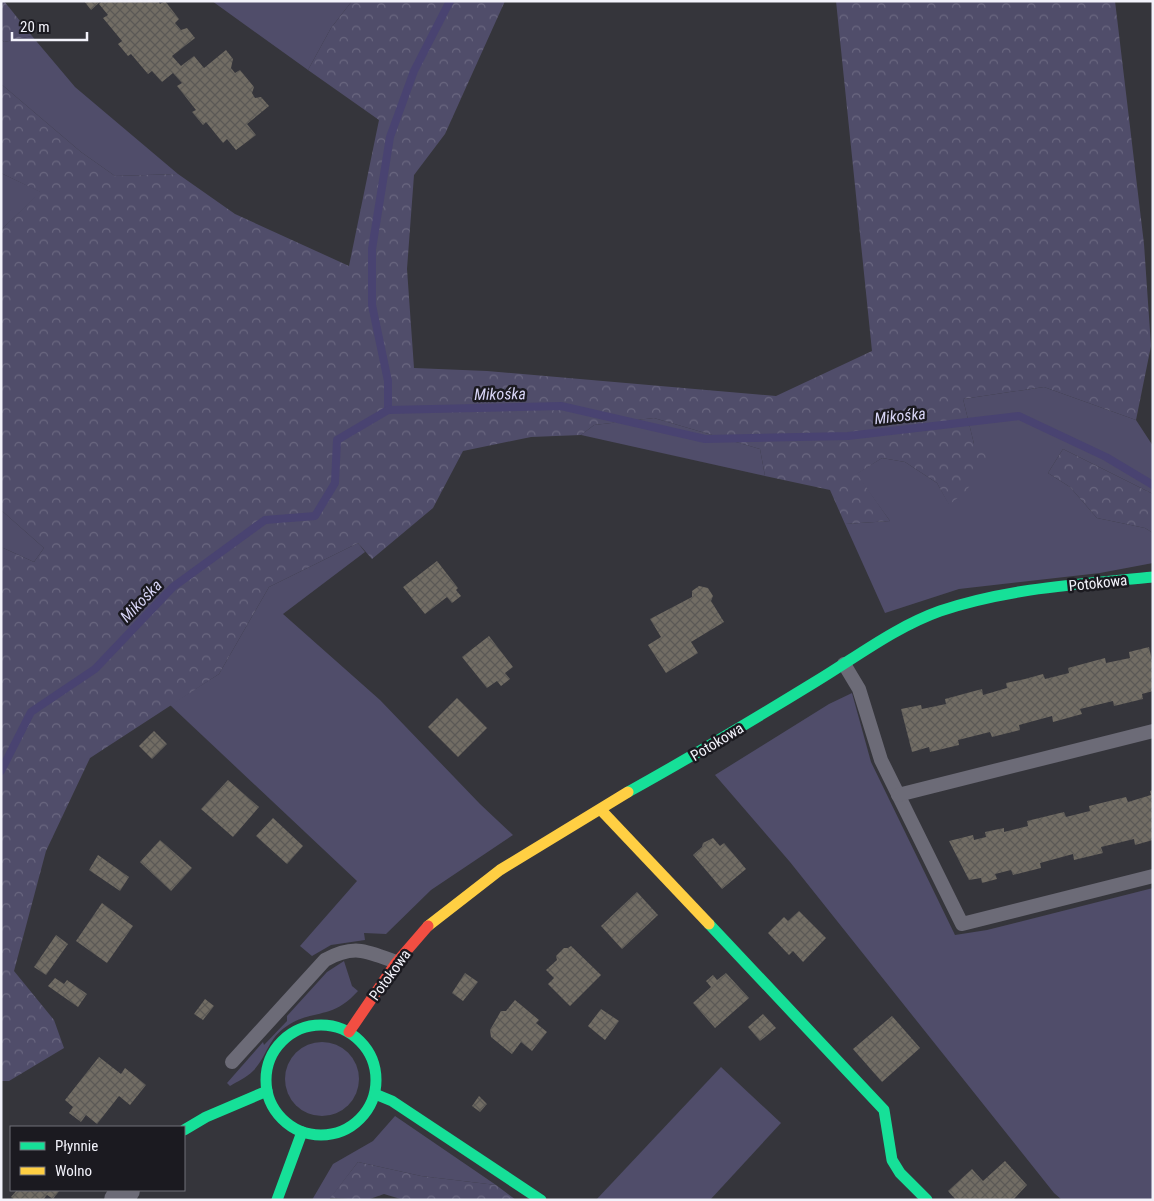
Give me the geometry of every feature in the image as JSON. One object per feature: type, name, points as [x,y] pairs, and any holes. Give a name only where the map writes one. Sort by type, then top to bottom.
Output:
[{"type":"street","name":"Potokowa","points":[[349,1032],[396,962],[427,927],[455,904],[511,863],[892,634],[938,612],[978,600],[1029,590],[1153,577]]},
{"type":"street","points":[[601,810],[884,1110],[888,1121],[890,1153],[893,1163],[927,1200]]},
{"type":"street","points":[[322,1024],[336,1026],[349,1032],[363,1043],[372,1059],[376,1076],[374,1094],[367,1111],[354,1124],[338,1133],[320,1135],[302,1132],[290,1126],[279,1117],[267,1092],[266,1077],[268,1063],[283,1040],[294,1031],[322,1024]]},
{"type":"street","points":[[185,1129],[206,1117],[267,1092]]},
{"type":"street","points":[[374,1094],[392,1101],[541,1200]]},
{"type":"street","points":[[277,1200],[302,1132]]},
{"type":"lane","points":[[844,664],[859,689],[881,760],[962,924],[1153,876]]},
{"type":"lane","points":[[898,794],[1153,731]]},
{"type":"lane","points":[[232,1062],[325,960],[338,953],[357,949],[367,950],[396,962]]},
{"type":"green space","points":[[1,1],[4,1],[32,36],[4,42],[1,39]]},
{"type":"green space","points":[[212,1],[352,1],[331,28],[308,70]]},
{"type":"green space","points":[[352,1],[505,1],[445,134],[414,175],[407,269],[414,368],[487,371],[776,396],[872,351],[836,1],[1115,1],[1144,244],[1151,346],[1136,420],[1044,387],[963,399],[974,444],[991,455],[966,491],[949,505],[937,483],[905,462],[882,458],[857,474],[890,521],[845,524],[830,490],[765,476],[760,449],[654,418],[594,425],[581,435],[531,437],[463,451],[433,508],[372,559],[358,543],[269,587],[219,674],[90,758],[46,851],[14,971],[54,1020],[64,1048],[9,1081],[1,1081],[1,547],[34,562],[44,548],[1,510],[1,230],[40,192],[1,173],[1,84],[81,152],[115,176],[178,174],[235,214],[349,266],[379,120],[308,70],[331,28]]},
{"type":"green space","points":[[32,36],[75,87],[178,174],[115,176],[81,152],[1,84],[1,39],[4,42]]},
{"type":"green space","points":[[1,173],[41,192],[1,230]]},
{"type":"green space","points":[[1044,387],[1136,420],[1153,446],[1153,494],[1063,449],[1048,473],[1070,487],[1097,518],[1145,528],[1153,533],[1153,563],[1100,573],[959,589],[885,613],[845,524],[890,521],[856,474],[882,458],[905,462],[937,483],[949,504],[974,444],[963,399]]},
{"type":"green space","points":[[654,418],[760,449],[765,476],[581,435],[594,425]]},
{"type":"green space","points":[[1063,449],[1153,494],[1153,533],[1145,528],[1097,518],[1070,487],[1048,473]]},
{"type":"green space","points":[[1,510],[44,548],[34,562],[1,547]]},
{"type":"green space","points":[[358,543],[365,552],[283,614],[380,700],[480,804],[513,835],[431,890],[386,934],[364,933],[365,940],[331,945],[312,956],[300,946],[357,881],[170,705],[219,674],[269,587]]},
{"type":"green space","points":[[852,693],[871,762],[955,935],[987,930],[1153,888],[1153,1200],[1062,1200],[1054,1193],[790,862],[715,775],[829,704]]},
{"type":"green space","points":[[344,961],[352,986],[358,991],[339,1007],[331,1011],[306,1017],[287,1026],[276,1036],[258,1066],[245,1078],[230,1086],[227,1083],[263,1042],[264,1045],[287,1021],[287,1016],[327,972]]},
{"type":"green space","points":[[322,1042],[336,1045],[348,1053],[356,1065],[359,1079],[356,1093],[348,1105],[336,1113],[322,1116],[308,1113],[296,1105],[288,1093],[285,1079],[288,1065],[296,1053],[308,1045]]},
{"type":"green space","points":[[721,1067],[781,1123],[710,1200],[596,1200]]},
{"type":"green space","points":[[395,1116],[496,1185],[421,1176],[358,1162],[329,1200],[312,1200],[333,1164],[373,1141]]},
{"type":"green space","points":[[358,1162],[421,1176],[496,1185],[516,1200],[404,1200],[384,1194],[367,1200],[330,1198]]},
{"type":"building","points":[[84,1],[101,1],[91,10]]},
{"type":"building","points":[[102,1],[158,1],[160,4],[165,1],[179,19],[175,23],[181,30],[187,28],[195,38],[172,56],[181,66],[194,56],[204,68],[226,50],[233,59],[231,68],[235,73],[240,70],[254,87],[252,93],[255,98],[261,97],[269,106],[247,124],[256,135],[236,150],[227,139],[223,143],[206,122],[203,125],[192,112],[196,110],[177,86],[182,83],[173,73],[162,82],[152,71],[148,74],[131,54],[128,56],[118,44],[122,41],[103,18],[108,15],[99,4]]},
{"type":"building","points":[[437,561],[458,588],[456,590],[461,596],[452,603],[447,597],[425,614],[403,587]]},
{"type":"building","points":[[699,586],[708,588],[713,596],[711,601],[724,622],[691,642],[698,653],[666,673],[648,645],[661,637],[650,619],[692,597],[692,591]]},
{"type":"building","points":[[489,636],[513,667],[505,673],[510,679],[501,686],[497,681],[487,688],[462,657]]},
{"type":"building","points":[[1149,647],[1153,665],[1153,691],[1142,694],[1143,699],[1114,706],[1113,701],[1080,709],[1082,714],[1053,722],[1052,716],[1019,725],[1020,730],[992,737],[990,732],[958,740],[959,745],[930,752],[929,747],[912,752],[901,709],[921,705],[922,709],[946,704],[945,699],[982,689],[983,695],[1007,688],[1006,683],[1043,674],[1045,679],[1069,673],[1068,668],[1105,658],[1106,663],[1130,658],[1129,652]]},
{"type":"building","points":[[457,698],[487,728],[458,757],[428,727]]},
{"type":"building","points":[[154,731],[167,744],[152,759],[139,746]]},
{"type":"building","points":[[228,780],[259,807],[233,837],[201,809]]},
{"type":"building","points":[[1153,790],[1153,840],[1135,845],[1134,839],[1101,847],[1103,853],[1074,860],[1073,854],[1040,863],[1041,868],[1013,875],[1011,870],[995,874],[997,879],[982,883],[981,878],[969,880],[949,841],[973,835],[974,840],[986,837],[985,832],[1004,828],[1004,832],[1028,826],[1027,821],[1064,812],[1066,817],[1090,811],[1089,806],[1126,797],[1128,802],[1151,795],[1150,791]]},
{"type":"building","points":[[273,818],[303,846],[287,864],[256,836]]},
{"type":"building","points":[[713,838],[720,846],[724,843],[746,869],[722,889],[693,855],[702,847],[703,843]]},
{"type":"building","points":[[160,840],[192,868],[171,891],[140,862]]},
{"type":"building","points":[[98,855],[129,877],[120,891],[89,870]]},
{"type":"building","points":[[637,892],[658,915],[622,949],[601,926]]},
{"type":"building","points":[[102,903],[133,926],[107,963],[76,941]]},
{"type":"building","points":[[799,911],[826,938],[803,962],[793,951],[789,955],[768,933],[784,917],[788,921]]},
{"type":"building","points":[[56,935],[68,944],[46,975],[34,967]]},
{"type":"building","points":[[571,946],[601,975],[570,1006],[548,984],[554,978],[546,970],[557,960],[556,956],[564,948]]},
{"type":"building","points":[[465,973],[478,982],[463,1001],[452,993]]},
{"type":"building","points":[[726,973],[749,998],[715,1028],[693,1003],[711,987],[706,981],[713,975],[717,980]]},
{"type":"building","points":[[55,978],[64,984],[67,980],[87,994],[78,1007],[48,986]]},
{"type":"building","points":[[205,999],[214,1006],[203,1020],[194,1014]]},
{"type":"building","points":[[515,1000],[539,1020],[536,1023],[547,1032],[532,1051],[521,1042],[512,1054],[491,1037],[490,1030],[501,1011],[506,1011]]},
{"type":"building","points":[[601,1009],[619,1021],[605,1040],[588,1026]]},
{"type":"building","points":[[763,1014],[776,1028],[760,1041],[748,1027]]},
{"type":"building","points":[[892,1016],[920,1048],[882,1082],[853,1049]]},
{"type":"building","points":[[99,1057],[121,1074],[125,1068],[146,1085],[130,1105],[119,1096],[97,1124],[86,1115],[81,1122],[69,1113],[73,1107],[65,1100]]},
{"type":"building","points":[[479,1096],[487,1104],[480,1112],[472,1106]]},
{"type":"building","points":[[1005,1161],[1027,1185],[1013,1200],[956,1200],[948,1191],[972,1169],[983,1181]]},
{"type":"building","points":[[16,1191],[59,1191],[53,1199],[47,1195],[43,1200],[15,1200],[11,1197]]},
{"type":"waterway","points":[[388,410],[388,381],[372,305],[372,249],[390,137],[414,71],[450,1]]},
{"type":"waterway","name":"Mikośka","points":[[1,771],[31,712],[95,669],[173,587],[265,520],[315,516],[335,483],[337,440],[388,410],[561,406],[705,439],[848,436],[1019,416],[1106,457],[1153,485]]},
{"type":"traffic: fast","points":[[628,792],[815,682],[891,634],[940,611],[966,603],[1019,592],[1153,577]]},
{"type":"traffic: fast","points":[[709,924],[884,1110],[892,1160],[900,1173],[927,1200]]},
{"type":"traffic: fast","points":[[321,1025],[342,1029],[360,1041],[372,1059],[376,1080],[372,1101],[360,1119],[342,1131],[321,1135],[300,1131],[282,1119],[270,1101],[266,1080],[270,1059],[282,1041],[300,1029],[321,1025]]},
{"type":"traffic: fast","points":[[185,1129],[206,1117],[267,1091]]},
{"type":"traffic: fast","points":[[375,1094],[392,1101],[541,1200]]},
{"type":"traffic: fast","points":[[277,1200],[302,1132]]},
{"type":"traffic: slow","points":[[428,926],[500,870],[628,792]]},
{"type":"traffic: slow","points":[[601,810],[709,924]]},
{"type":"traffic: jam","points":[[349,1032],[396,963],[428,926]]}]
